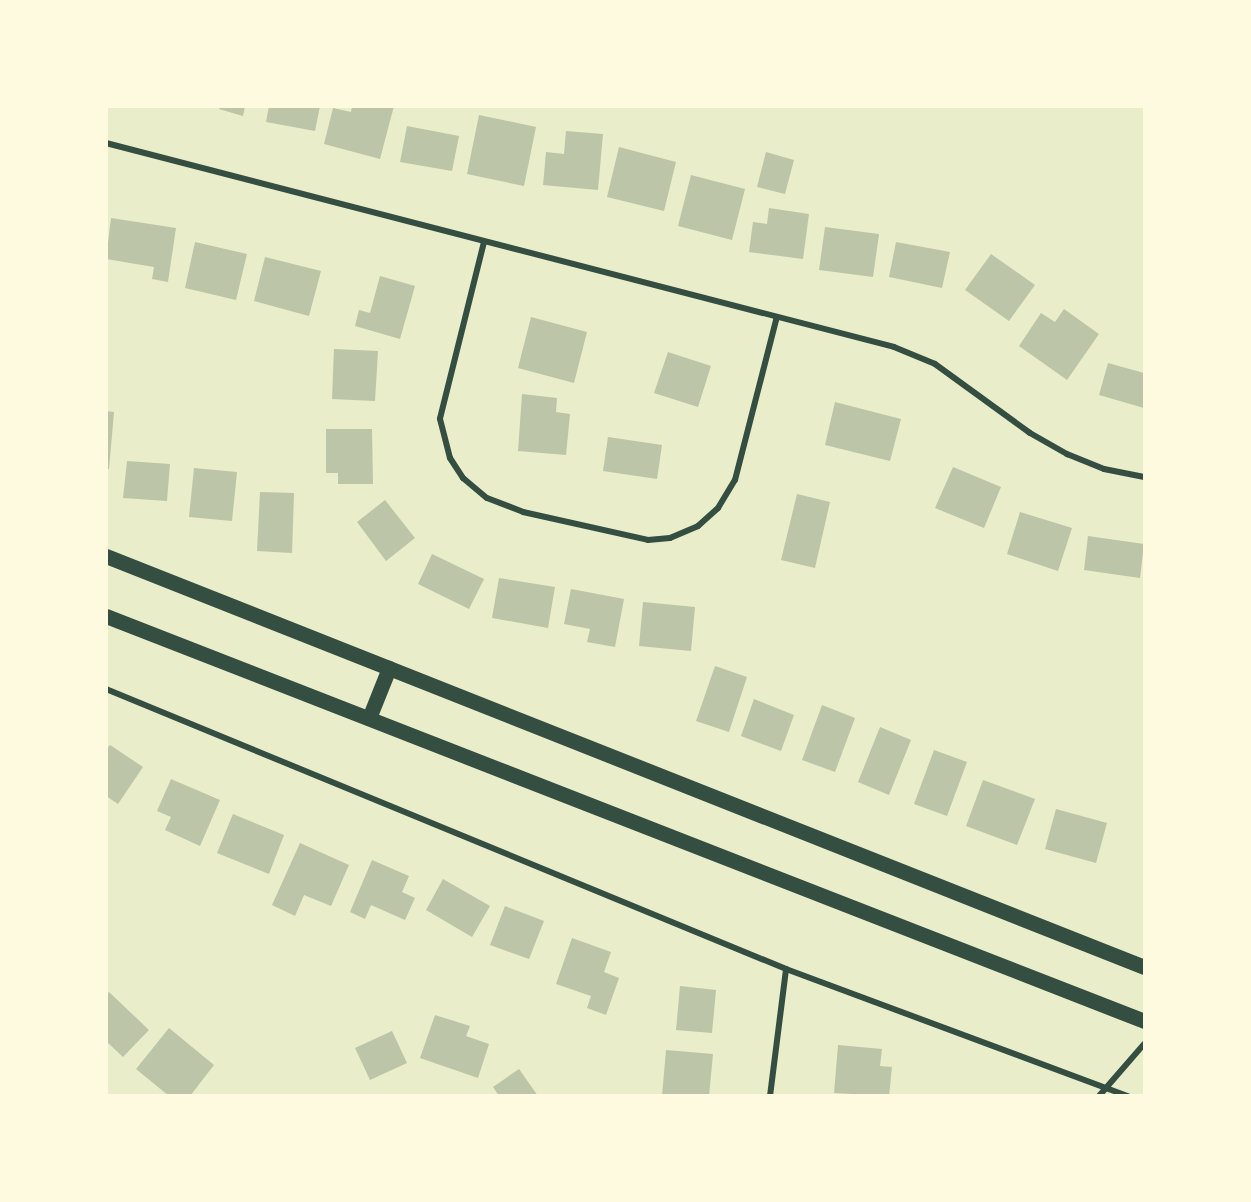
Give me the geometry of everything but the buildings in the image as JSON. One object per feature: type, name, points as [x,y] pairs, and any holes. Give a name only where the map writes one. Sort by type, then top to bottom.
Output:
[{"type":"main road","points":[[106,556],[1144,968]]},
{"type":"main road","points":[[106,616],[1144,1021]]},
{"type":"main road","points":[[369,718],[389,668]]},
{"type":"street","points":[[106,143],[894,347],[935,364],[1030,433],[1066,454],[1104,469],[1144,477]]},
{"type":"street","points":[[484,242],[440,419],[450,458],[463,478],[487,498],[523,512],[648,540],[670,538],[698,526],[718,508],[735,480],[777,317]]},
{"type":"street","points":[[106,689],[786,969],[1128,1095]]},
{"type":"street","points":[[770,1095],[786,969]]},
{"type":"street","points":[[1099,1095],[1144,1044]]}]
